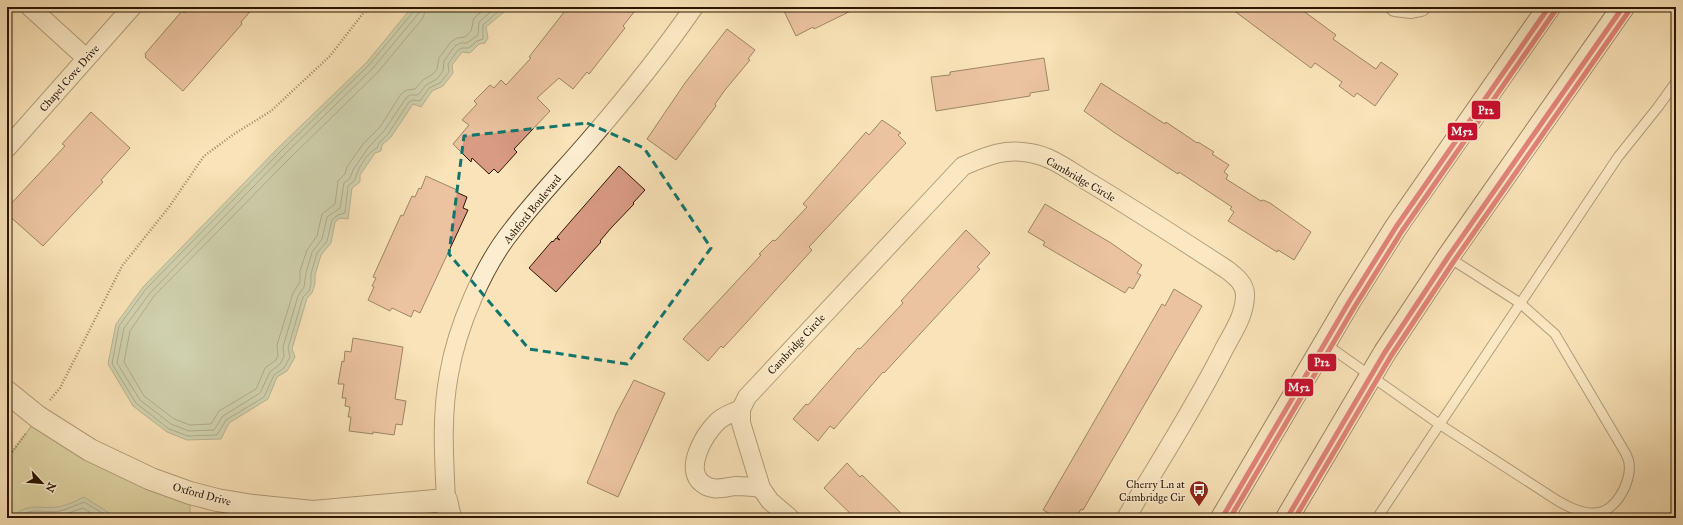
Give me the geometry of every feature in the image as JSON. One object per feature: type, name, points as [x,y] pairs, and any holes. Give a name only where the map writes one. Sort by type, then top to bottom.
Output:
[{"type":"main road","points":[[1222,518],[1324,343],[1396,226],[1549,7]]},
{"type":"main road","points":[[1287,518],[1371,376],[1448,257],[1624,7]]},
{"type":"main road","name":"Oxford Drive","points":[[7,392],[38,417],[67,437],[97,454],[151,479],[184,491],[217,500],[313,515],[448,509]]},
{"type":"street","points":[[30,7],[86,58]]},
{"type":"street","name":"Chapel Cove Drive","points":[[7,148],[132,7]]},
{"type":"street","name":"Ashford Boulevard","points":[[448,509],[444,440],[448,374],[462,322],[478,287],[493,259],[512,230],[624,100],[665,49],[694,7]]},
{"type":"street","points":[[1395,7],[1411,9],[1422,7]]},
{"type":"street","name":"Cambridge Circle","points":[[741,410],[747,397],[963,166],[1000,152],[1018,151],[1032,153],[1062,166],[1226,268],[1244,287],[1244,305],[1240,318],[1210,377],[1126,518]]},
{"type":"street","points":[[761,488],[735,486],[723,489],[712,489],[702,484],[695,472],[695,461],[708,434],[716,422],[724,416],[741,410],[741,423],[761,488],[770,501],[790,518]]},
{"type":"lane","points":[[1377,518],[1618,157],[1676,82]]},
{"type":"lane","points":[[1324,343],[1439,424],[1558,501],[1578,511],[1594,514],[1607,510],[1616,502],[1627,484],[1629,463],[1626,454],[1556,334],[1520,303],[1448,257]]},
{"type":"path","points":[[7,459],[60,388],[122,266],[169,207],[204,156],[234,134],[271,111],[330,56],[368,7]]},
{"type":"path","points":[[7,452],[14,450]]},
{"type":"highlighted area","points":[[587,123],[644,148],[711,248],[627,364],[529,349],[449,254],[464,136]]},
{"type":"shaded area","points":[[38,417],[190,493],[190,518],[7,518],[7,459]]},
{"type":"water","points":[[412,7],[510,7],[486,27],[488,38],[485,43],[479,44],[470,53],[462,52],[452,65],[453,73],[443,86],[432,91],[421,107],[413,104],[391,137],[382,145],[381,151],[375,153],[360,175],[360,182],[352,188],[348,219],[340,218],[335,222],[331,243],[321,255],[315,275],[315,284],[312,293],[307,298],[292,349],[295,357],[287,371],[277,377],[268,399],[229,423],[221,439],[187,440],[167,432],[133,406],[108,364],[116,324],[143,287],[278,148],[367,62]]},
{"type":"water","points":[[84,497],[117,518],[12,518],[17,513],[28,508],[60,506]]},
{"type":"building","points":[[192,7],[254,7],[241,22],[242,24],[183,91],[145,57],[145,54],[182,11],[184,13]]},
{"type":"building","points":[[568,7],[638,7],[623,26],[625,28],[589,74],[587,72],[573,89],[559,78],[537,98],[550,111],[514,149],[517,152],[498,173],[494,169],[489,174],[472,158],[471,162],[453,144],[469,125],[462,120],[477,104],[474,101],[490,85],[494,88],[501,80],[506,85],[531,58],[529,57]]},
{"type":"building","points":[[782,7],[859,7],[796,36]]},
{"type":"building","points":[[1229,7],[1298,7],[1336,35],[1333,39],[1376,69],[1381,62],[1398,74],[1375,106],[1357,93],[1354,97],[1339,86],[1342,82],[1315,63],[1311,68]]},
{"type":"building","points":[[727,29],[755,50],[748,59],[750,60],[725,90],[715,104],[716,106],[676,160],[647,139],[685,83]]},
{"type":"building","points":[[1044,58],[1049,90],[1030,93],[1030,96],[936,111],[931,77],[950,75],[950,72]]},
{"type":"building","points":[[1101,83],[1165,124],[1166,122],[1197,143],[1198,142],[1214,152],[1212,154],[1229,165],[1224,172],[1228,175],[1226,179],[1261,201],[1263,200],[1270,203],[1311,232],[1294,260],[1278,250],[1277,252],[1228,221],[1234,212],[1230,209],[1232,207],[1179,172],[1178,174],[1084,111]]},
{"type":"building","points":[[91,112],[130,148],[101,180],[103,182],[43,246],[7,214],[7,208],[65,146],[62,144]]},
{"type":"building","points":[[882,120],[901,133],[898,135],[906,143],[809,247],[812,250],[736,334],[723,348],[721,346],[708,361],[683,339],[761,255],[759,254],[773,240],[775,241],[807,207],[803,204],[866,132],[869,135]]},
{"type":"building","points":[[619,166],[645,190],[556,292],[529,268],[552,241],[553,242],[556,238],[560,240],[557,237]]},
{"type":"building","points":[[426,176],[457,190],[456,192],[467,197],[463,208],[468,210],[420,313],[414,310],[411,317],[392,308],[390,311],[368,300],[376,278],[373,277],[401,215],[403,216],[412,196],[415,197],[419,188],[421,189]]},
{"type":"building","points":[[1045,204],[1111,243],[1142,265],[1137,273],[1141,275],[1133,289],[1129,287],[1125,293],[1043,245],[1045,242],[1028,232]]},
{"type":"building","points":[[966,230],[990,253],[977,267],[980,269],[884,373],[883,372],[834,429],[830,426],[818,441],[793,419],[806,404],[808,405],[858,348],[860,349],[903,303],[901,301]]},
{"type":"building","points":[[1174,289],[1202,306],[1083,510],[1081,509],[1076,518],[1058,518],[1043,510],[1162,304],[1165,306]]},
{"type":"building","points":[[353,338],[403,347],[395,399],[406,401],[402,425],[396,424],[394,435],[349,431],[351,417],[348,417],[350,407],[345,406],[346,398],[342,398],[344,384],[338,384],[342,361],[344,362],[345,351],[351,352]]},
{"type":"building","points":[[634,380],[665,393],[618,497],[587,483],[616,414]]},
{"type":"building","points":[[847,463],[860,477],[862,475],[906,518],[855,518],[824,488]]},
{"type":"transit line","name":"M52","points":[[1222,518],[1349,302],[1396,227],[1549,7]]},
{"type":"transit line","name":"M52","points":[[1287,518],[1385,352],[1448,257],[1623,7]]},
{"type":"transit line","name":"P12","points":[[1230,518],[1355,306],[1402,231],[1555,11]]},
{"type":"transit line","name":"P12","points":[[1295,518],[1391,356],[1454,261],[1629,11]]},
{"type":"place","name":"Cherry Ln at Cambridge Cir","points":[[1199,507]]}]
